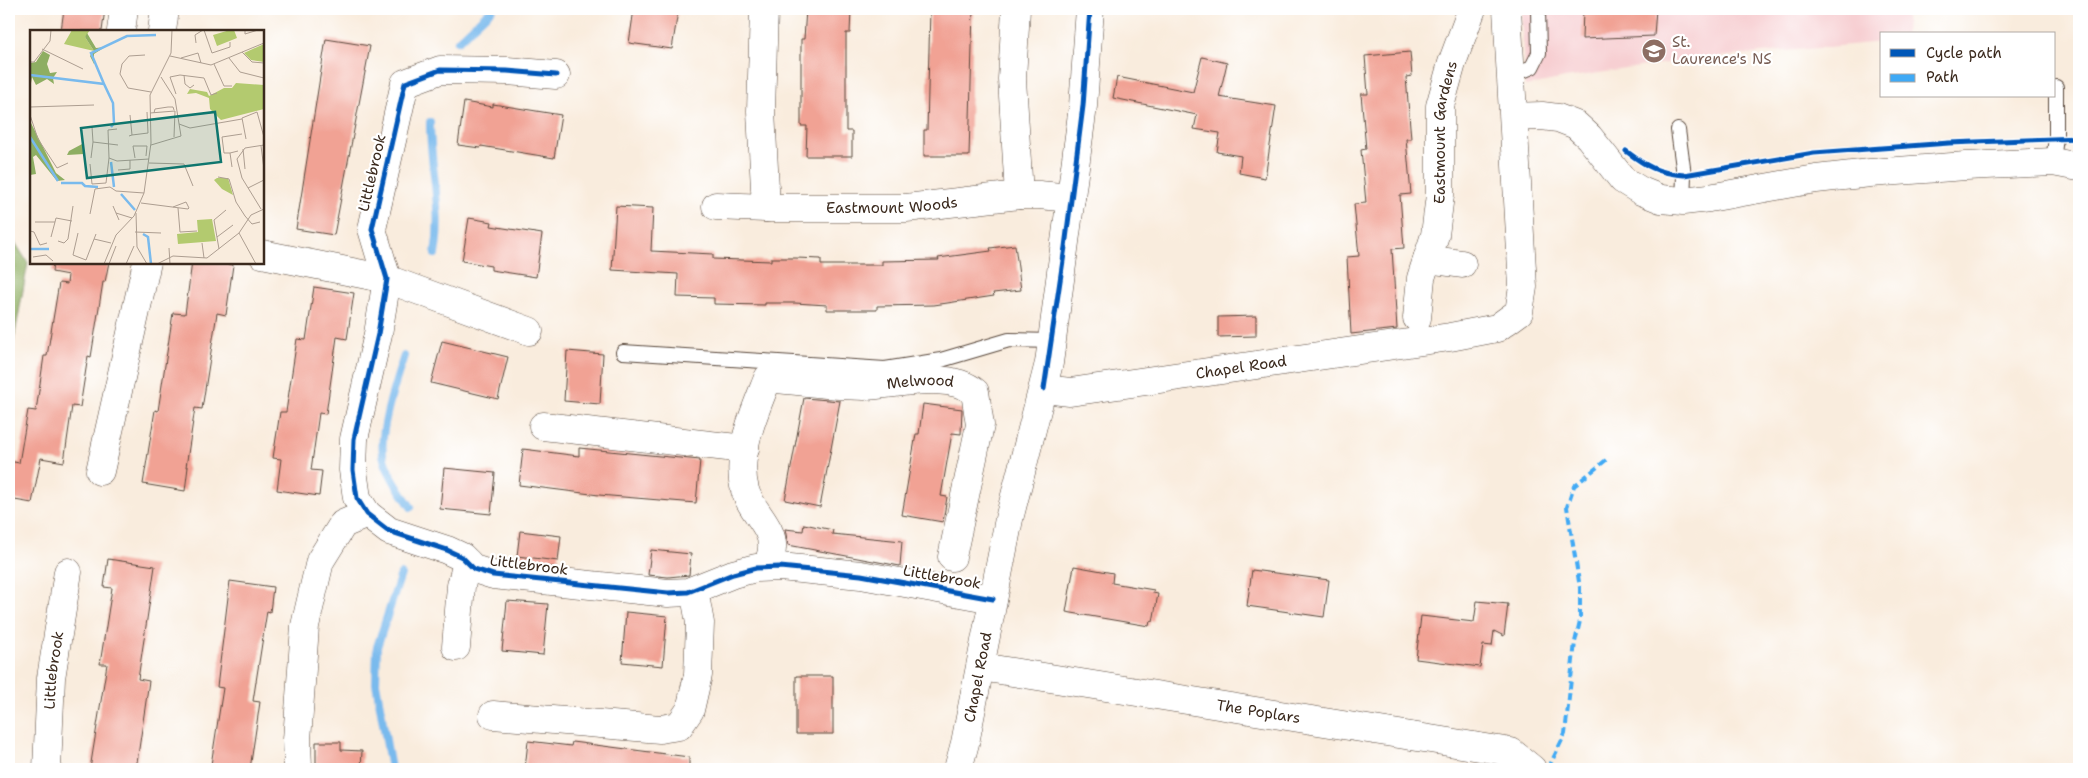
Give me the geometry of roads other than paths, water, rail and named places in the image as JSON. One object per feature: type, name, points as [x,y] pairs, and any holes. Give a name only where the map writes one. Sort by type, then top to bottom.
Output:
[{"type":"street","points":[[121,30],[124,9]]},
{"type":"street","points":[[162,30],[165,9]]},
{"type":"street","points":[[764,9],[761,111],[766,208]]},
{"type":"street","points":[[1016,9],[1012,79],[1019,195]]},
{"type":"street","points":[[1044,389],[1072,198],[1083,106],[1090,9]]},
{"type":"street","name":"Eastmount Gardens","points":[[1417,318],[1420,278],[1435,235],[1440,195],[1440,106],[1452,63],[1472,9]]},
{"type":"street","name":"Chapel Road","points":[[958,769],[965,743],[1009,520],[1044,389],[1070,392],[1450,337],[1497,328],[1519,312],[1524,287],[1507,9]]},
{"type":"street","name":"Littlebrook","points":[[556,75],[507,71],[440,70],[405,83],[372,230],[386,279],[378,334],[354,439],[353,470],[357,498],[367,514],[389,531],[447,550],[462,557],[474,569],[493,575],[668,593],[694,590],[733,574],[756,568],[804,568],[862,575],[993,599]]},
{"type":"street","points":[[1514,117],[1542,116],[1558,118],[1576,125],[1623,180],[1641,191],[1661,199],[1683,201],[1816,179],[1870,173],[1966,166],[2069,165]]},
{"type":"street","name":"Eastmount Woods","points":[[716,206],[906,208],[1019,195],[1072,198]]},
{"type":"street","points":[[264,254],[386,279],[529,331]]},
{"type":"street","points":[[1426,259],[1462,264]]},
{"type":"street","points":[[100,471],[147,264]]},
{"type":"street","name":"Melwood","points":[[767,567],[772,547],[766,526],[751,507],[744,489],[743,467],[748,428],[768,378],[864,386],[938,380],[967,385],[975,392],[980,425],[952,557]]},
{"type":"street","points":[[543,426],[745,449]]},
{"type":"street","points":[[298,769],[297,740],[305,626],[320,561],[343,524],[367,514]]},
{"type":"street","name":"Littlebrook","points":[[456,647],[462,586],[467,562]]},
{"type":"street","name":"Littlebrook","points":[[47,769],[51,678],[68,572]]},
{"type":"street","points":[[493,715],[660,729],[679,726],[690,710],[698,675],[700,623],[694,590]]},
{"type":"street","name":"The Poplars","points":[[980,667],[1511,752],[1532,769]]},
{"type":"lane","points":[[1511,76],[1532,67],[1539,53],[1538,9]]},
{"type":"lane","points":[[2056,87],[2056,138],[2069,165]]},
{"type":"lane","points":[[1678,130],[1684,175],[1683,201]]},
{"type":"lane","points":[[623,352],[885,369],[941,360],[1009,340],[1052,341]]},
{"type":"waterway","points":[[458,41],[492,9]]},
{"type":"waterway","points":[[430,122],[438,221],[435,254]]},
{"type":"waterway","points":[[404,356],[388,408],[383,449],[384,459],[389,472],[411,507]]},
{"type":"waterway","points":[[391,769],[376,683],[377,647],[401,574]]},
{"type":"place","name":"St. Laurence's NS","points":[[1654,51]]}]
